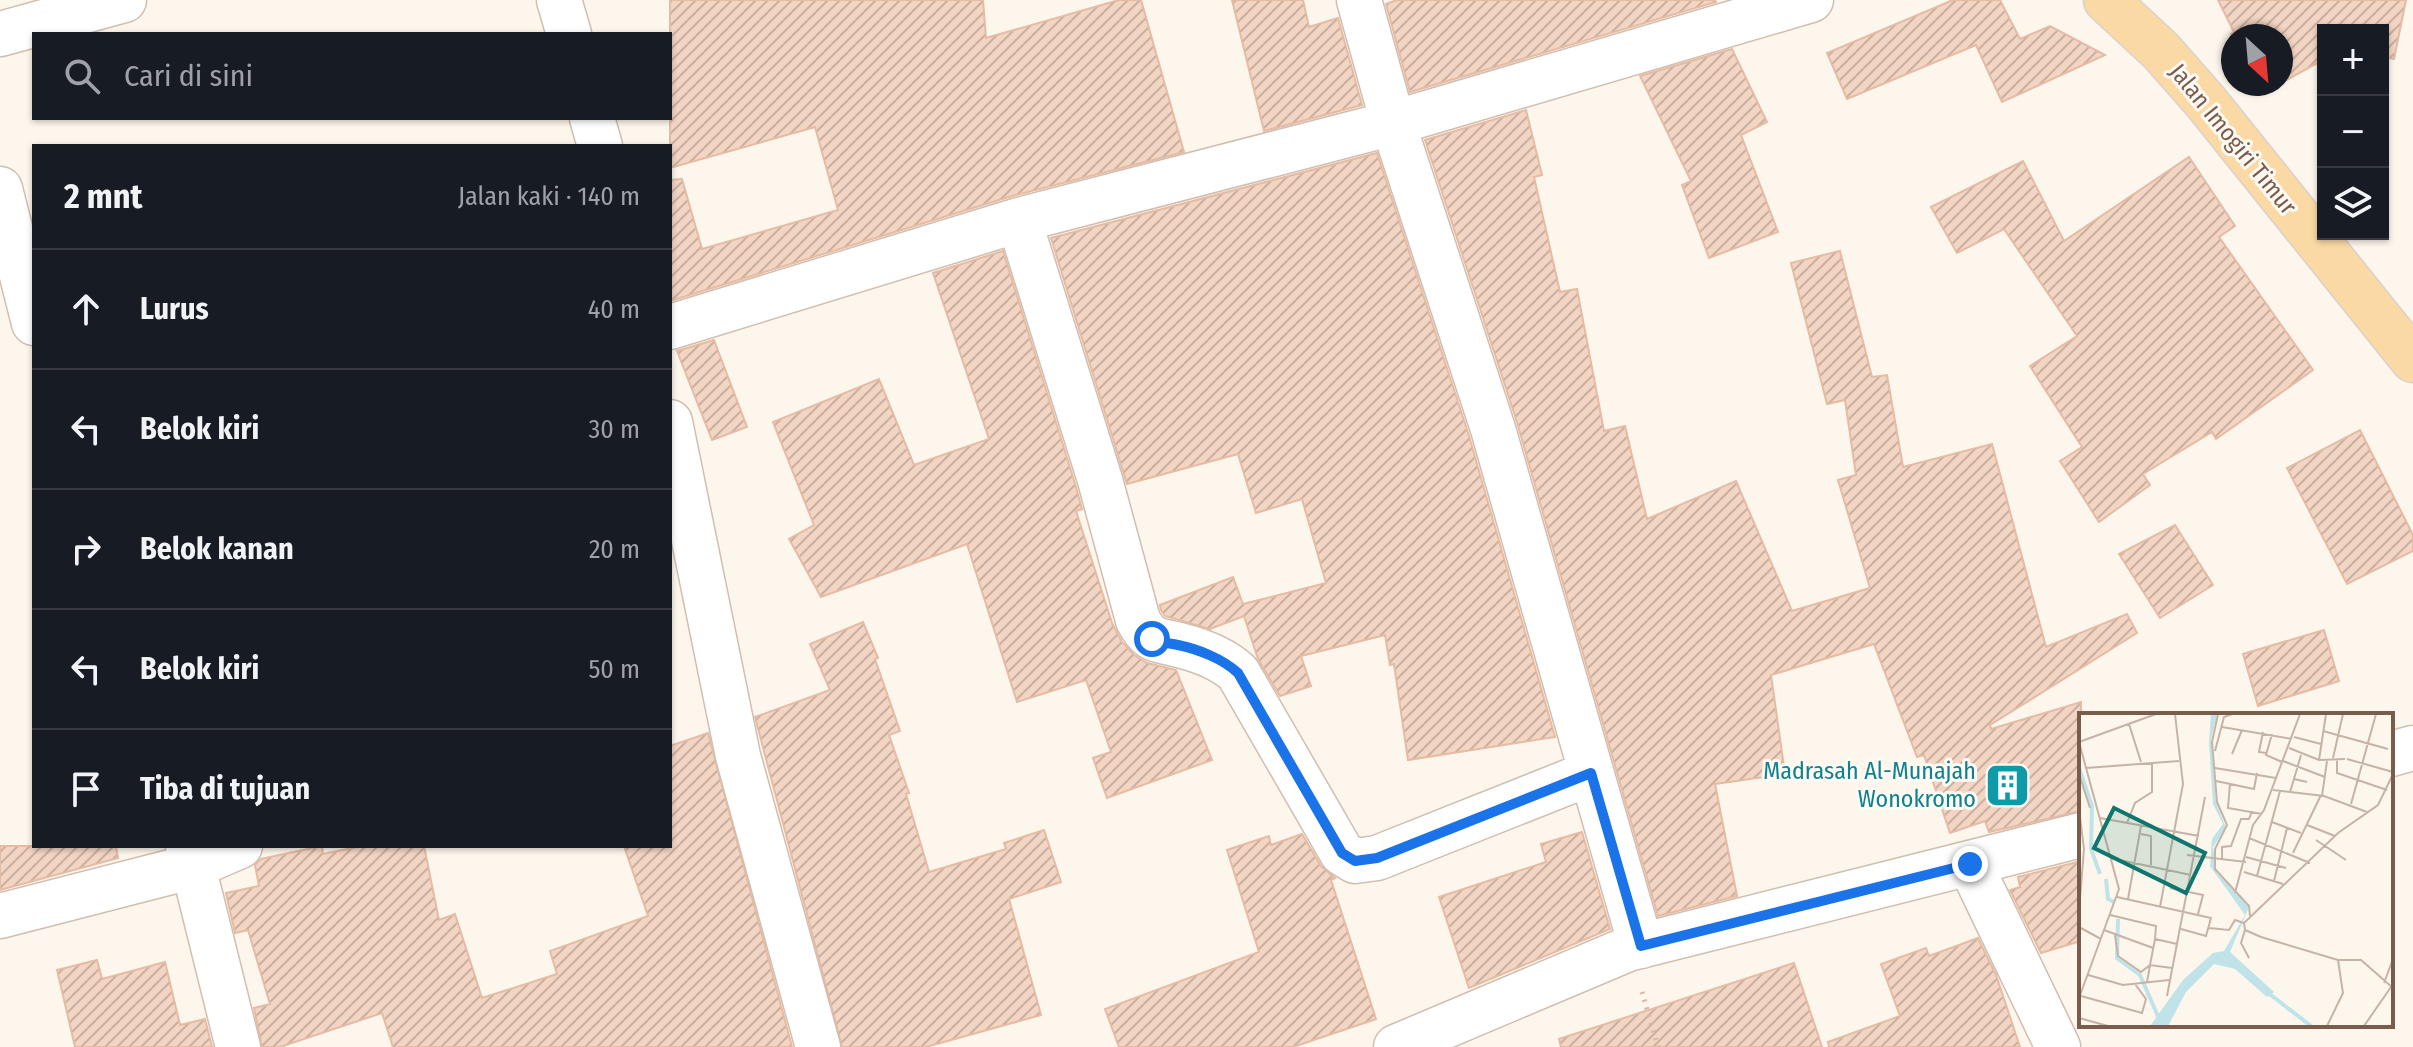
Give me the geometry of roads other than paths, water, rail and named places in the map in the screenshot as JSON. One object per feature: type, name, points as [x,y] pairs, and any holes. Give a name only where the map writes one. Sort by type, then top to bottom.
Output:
[{"type":"main road","name":"Jalan Imogiri Timur","points":[[2106,0],[2161,51],[2205,101],[2413,360]]},
{"type":"street","points":[[0,34],[124,0]]},
{"type":"street","points":[[559,0],[568,32]]},
{"type":"street","points":[[1359,0],[1393,123],[1493,429],[1641,946]]},
{"type":"street","points":[[672,326],[1019,220],[1393,123],[1811,0]]},
{"type":"street","points":[[593,120],[599,144]]},
{"type":"street","points":[[0,189],[32,315]]},
{"type":"street","points":[[1019,220],[1100,480],[1138,620],[1145,632],[1160,642],[1179,645],[1220,660],[1238,673],[1342,853],[1355,861],[1377,858],[1591,773]]},
{"type":"street","points":[[672,432],[738,756],[818,1047]]},
{"type":"street","points":[[2393,753],[2413,748]]},
{"type":"street","points":[[1396,1047],[1641,946],[2079,836]]},
{"type":"street","points":[[0,916],[191,856],[230,848]]},
{"type":"street","points":[[191,856],[238,1047]]},
{"type":"street","points":[[1970,864],[2058,1047]]},
{"type":"place","name":"Madrasah Al-Munajah Wonokromo","points":[[2007,785]]}]
